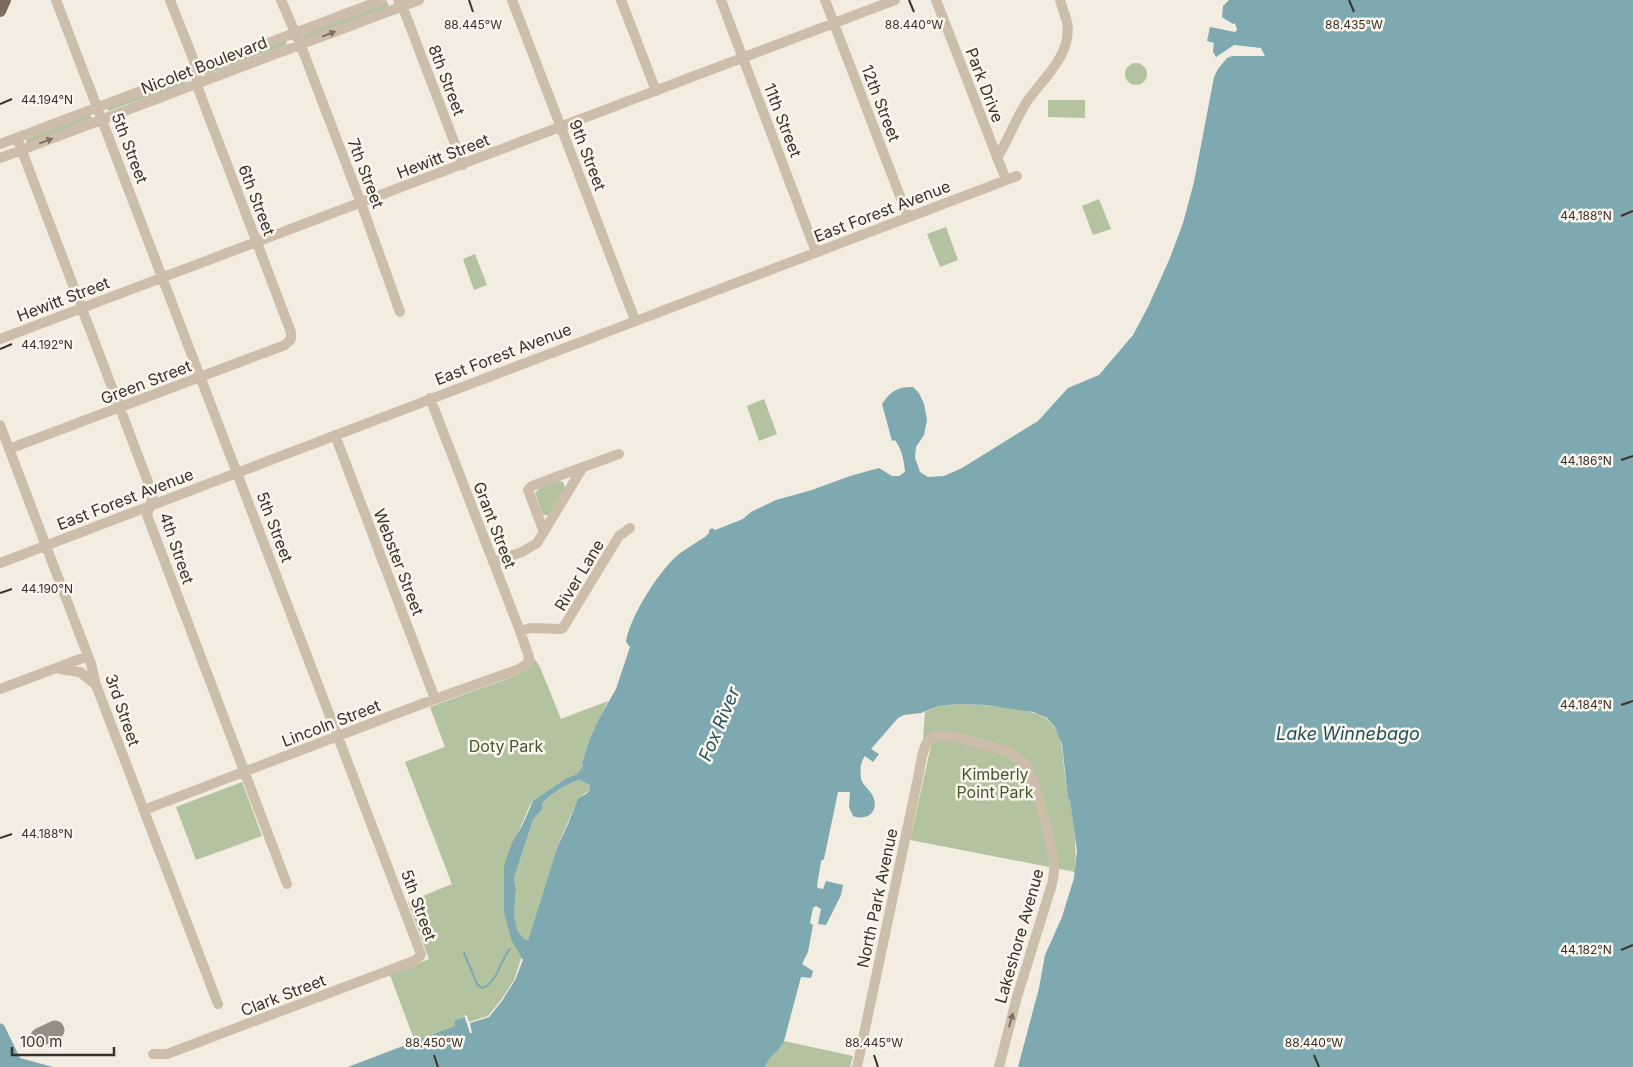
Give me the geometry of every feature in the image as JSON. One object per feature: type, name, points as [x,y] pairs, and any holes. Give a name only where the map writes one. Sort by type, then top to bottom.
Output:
[{"type":"main road","points":[[0,11],[5,0]]},
{"type":"street","name":"5th Street","points":[[56,0],[104,120],[339,736],[417,942],[420,956]]},
{"type":"street","name":"6th Street","points":[[170,0],[194,61],[197,83],[291,332],[291,339]]},
{"type":"street","name":"7th Street","points":[[281,0],[361,202],[400,312]]},
{"type":"street","name":"Nicolet Boulevard","points":[[0,144],[382,0]]},
{"type":"street","name":"Nicolet Boulevard","points":[[0,158],[300,45],[400,3],[418,0]]},
{"type":"street","name":"9th Street","points":[[512,0],[635,320]]},
{"type":"street","points":[[621,0],[656,91]]},
{"type":"street","name":"11th Street","points":[[721,0],[816,252]]},
{"type":"street","name":"12th Street","points":[[825,0],[908,217]]},
{"type":"street","name":"Hewitt Street","points":[[0,339],[895,0]]},
{"type":"street","name":"Park Drive","points":[[936,0],[1006,180]]},
{"type":"street","points":[[997,158],[1025,105],[1053,69],[1064,49],[1067,22],[1060,0]]},
{"type":"street","name":"8th Street","points":[[400,3],[463,165]]},
{"type":"street","name":"4th Street","points":[[16,138],[152,495],[147,515],[287,884]]},
{"type":"street","name":"East Forest Avenue","points":[[0,563],[1018,176]]},
{"type":"street","name":"Green Street","points":[[9,450],[285,345],[291,339]]},
{"type":"street","name":"Grant Street","points":[[430,398],[520,631],[528,653],[528,663]]},
{"type":"street","name":"3rd Street","points":[[0,425],[88,656],[96,685],[218,1004]]},
{"type":"street","name":"Webster Street","points":[[335,435],[435,699]]},
{"type":"street","points":[[544,532],[528,490],[532,486],[619,454]]},
{"type":"street","points":[[493,562],[529,549],[537,543],[583,467]]},
{"type":"street","name":"River Lane","points":[[520,631],[531,628],[563,628],[619,536],[630,528]]},
{"type":"street","points":[[0,689],[88,656]]},
{"type":"street","name":"Lincoln Street","points":[[144,810],[519,669],[528,663]]},
{"type":"street","points":[[50,670],[66,669],[78,671],[96,685]]},
{"type":"street","name":"Lakeshore Avenue","points":[[933,737],[938,735],[951,737],[997,749],[1012,754],[1024,763],[1033,783],[1052,854],[1054,868],[1052,884],[1017,997],[999,1067]]},
{"type":"street","name":"North Park Avenue","points":[[856,1067],[924,750],[929,740],[933,737]]},
{"type":"street","name":"Clark Street","points":[[154,1054],[167,1054],[361,982],[420,956]]},
{"type":"green space","points":[[386,2],[389,4],[388,7],[306,39],[302,37],[303,35]]},
{"type":"green space","points":[[285,41],[287,42],[286,45],[204,74],[204,71]]},
{"type":"green space","points":[[1136,63],[1144,66],[1147,74],[1144,82],[1136,85],[1128,82],[1125,74],[1128,66]]},
{"type":"green space","points":[[185,79],[185,84],[108,111],[108,108]]},
{"type":"green space","points":[[1048,100],[1085,100],[1085,118],[1048,117]]},
{"type":"green space","points":[[90,115],[92,118],[29,144],[26,142],[27,138]]},
{"type":"green space","points":[[1099,199],[1111,229],[1093,235],[1082,206]]},
{"type":"green space","points":[[946,227],[958,260],[940,267],[927,234]]},
{"type":"green space","points":[[475,254],[487,285],[474,290],[463,259]]},
{"type":"green space","points":[[764,399],[777,434],[759,441],[747,406]]},
{"type":"green space","points":[[558,481],[563,482],[565,488],[549,515],[543,515],[535,493],[540,488]]},
{"type":"green space","name":"Doty Park","points":[[534,658],[540,667],[561,719],[608,701],[590,738],[582,763],[583,766],[577,774],[565,779],[533,801],[504,866],[523,959],[515,980],[489,1017],[467,1024],[465,1018],[454,1021],[456,1026],[415,1042],[390,975],[429,959],[408,902],[452,884],[405,762],[445,747],[430,707],[520,674],[529,668]]},
{"type":"green space","name":"Kimberly Point Park","points":[[957,704],[1007,707],[1034,713],[1044,717],[1055,728],[1061,744],[1068,798],[1073,818],[1075,872],[910,840],[931,746],[923,740],[925,712],[939,706]]},
{"type":"green space","name":"Doty Park","points":[[579,780],[590,785],[590,790],[578,798],[557,848],[528,940],[525,940],[517,930],[514,917],[516,889],[514,878],[533,820],[543,808],[542,804],[550,796],[563,787]]},
{"type":"green space","points":[[242,782],[262,836],[196,860],[176,807]]},
{"type":"green space","points":[[784,1041],[853,1056],[850,1067],[765,1067]]},
{"type":"water","name":"Lake Winnebago","points":[[1229,0],[1633,0],[1633,1067],[1018,1067],[1039,988],[1045,955],[1062,917],[1074,878],[1077,851],[1070,800],[1068,798],[1062,744],[1055,727],[1047,718],[1033,712],[986,705],[957,704],[939,706],[921,713],[904,715],[898,718],[871,749],[879,754],[873,762],[865,756],[861,764],[861,779],[874,799],[873,812],[870,815],[866,817],[853,816],[849,807],[850,792],[838,792],[824,859],[821,861],[817,886],[823,889],[826,881],[843,885],[841,895],[826,925],[818,924],[821,909],[816,906],[813,908],[810,923],[813,925],[808,952],[802,964],[813,971],[811,978],[801,977],[784,1041],[765,1067],[348,1067],[455,1026],[454,1021],[465,1017],[467,1024],[489,1017],[515,980],[523,960],[511,939],[504,912],[504,866],[511,845],[533,801],[565,779],[577,774],[583,766],[582,763],[590,738],[616,689],[630,647],[626,642],[633,620],[646,595],[671,561],[705,537],[712,528],[715,530],[743,519],[751,512],[776,500],[879,468],[892,476],[899,476],[905,472],[901,451],[895,440],[892,441],[882,404],[895,391],[913,387],[919,393],[924,404],[927,420],[924,435],[916,447],[915,458],[920,472],[928,477],[944,476],[962,468],[1038,421],[1068,388],[1099,375],[1133,335],[1170,258],[1183,223],[1194,182],[1214,77],[1227,58],[1232,56],[1265,56],[1261,48],[1234,45],[1216,57],[1213,52],[1214,43],[1207,41],[1210,27],[1235,32],[1237,30],[1235,23],[1233,24],[1222,17],[1223,6]],"holes":[[[579,780],[590,785],[590,790],[578,798],[557,848],[528,940],[525,940],[517,930],[514,917],[516,889],[514,878],[533,820],[543,808],[542,804],[568,784]]]},
{"type":"water","points":[[0,1023],[4,1025],[20,1058],[53,1067],[0,1067]]},
{"type":"pier","points":[[521,959],[523,959],[515,980],[502,1001],[489,1017],[470,1023],[472,1033],[470,1033],[464,1015],[467,1016],[469,1022],[488,1016],[514,980]]},
{"type":"waterway","points":[[464,953],[477,984],[482,988],[487,986],[495,977],[510,949]]},
{"type":"taxiway","points":[[40,1037],[55,1030]]},
{"type":"water label","name":"Fox River","points":[[719,724]]}]
